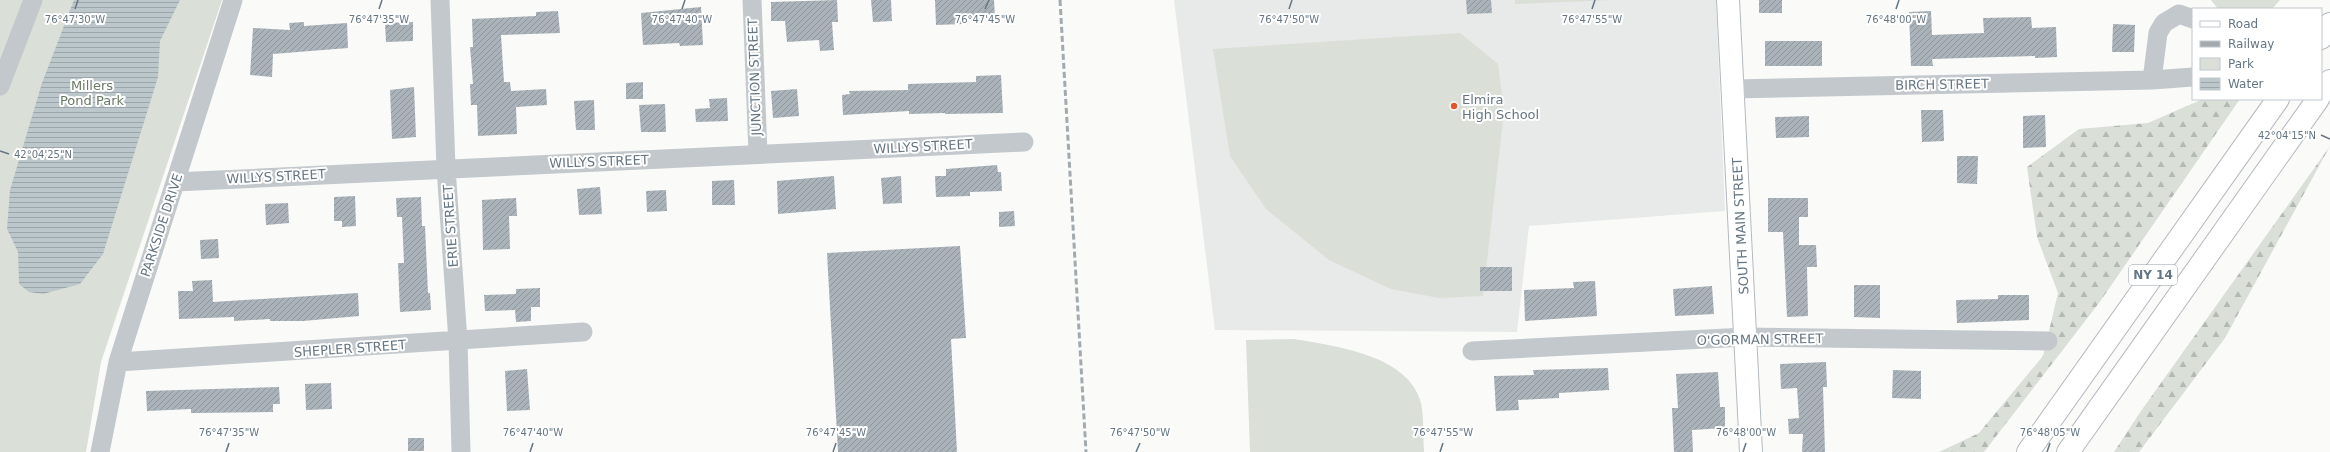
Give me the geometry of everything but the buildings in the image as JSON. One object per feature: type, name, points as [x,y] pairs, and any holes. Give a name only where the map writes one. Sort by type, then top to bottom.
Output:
[{"type":"main road","name":"SOUTH MAIN STREET","points":[[1728,0],[1751,452]]},
{"type":"main road","points":[[2322,36],[2330,24]]},
{"type":"main road","name":"NY 14","points":[[2028,452],[2277,100]]},
{"type":"main road","name":"NY 14","points":[[2068,452],[2316,100]]},
{"type":"street","points":[[0,86],[34,0]]},
{"type":"street","name":"PARKSIDE DRIVE","points":[[100,452],[118,362],[232,0]]},
{"type":"street","name":"ERIE STREET","points":[[440,0],[446,168],[458,341],[461,452]]},
{"type":"street","name":"JUNCTION STREET","points":[[752,0],[758,154]]},
{"type":"street","points":[[2152,80],[2158,33],[2164,23],[2179,14],[2192,20]]},
{"type":"street","name":"BIRCH STREET","points":[[1732,89],[2152,80],[2192,77]]},
{"type":"street","name":"WILLYS STREET","points":[[175,182],[446,168],[1024,142]]},
{"type":"street","name":"SHEPLER STREET","points":[[118,362],[583,332]]},
{"type":"street","name":"O'GORMAN STREET","points":[[1472,351],[1746,337],[2048,341]]},
{"type":"shaded area","name":"Elmira High School","points":[[1174,0],[1716,0],[1725,211],[1529,226],[1517,332],[1215,330]]},
{"type":"green space","name":"Millers Pond Park","points":[[0,0],[222,0],[101,362],[86,452],[0,452]]},
{"type":"green space","points":[[1515,0],[1613,0],[1515,4]]},
{"type":"green space","points":[[2211,0],[2280,0],[2273,8],[2217,8]]},
{"type":"green space","points":[[1460,33],[1498,64],[1504,111],[1483,296],[1439,298],[1391,289],[1329,260],[1266,209],[1230,156],[1213,49]]},
{"type":"green space","points":[[2201,100],[2239,100],[2099,303],[1984,452],[1939,452],[1979,433],[2043,356],[2058,293],[2037,237],[2027,167],[2079,129],[2148,123]]},
{"type":"green space","points":[[2330,146],[2225,338],[2139,452],[2114,452],[2141,411]]},
{"type":"green space","points":[[1294,339],[1329,345],[1368,356],[1386,364],[1402,374],[1414,387],[1421,403],[1424,452],[1250,452],[1246,340]]},
{"type":"water","points":[[74,0],[180,0],[160,41],[158,77],[103,254],[80,284],[43,294],[29,292],[19,284],[18,252],[7,229],[10,190],[42,83]]},
{"type":"railway","points":[[1060,0],[1086,452]]},
{"type":"place","name":"Elmira High School","points":[[1454,106]]}]
